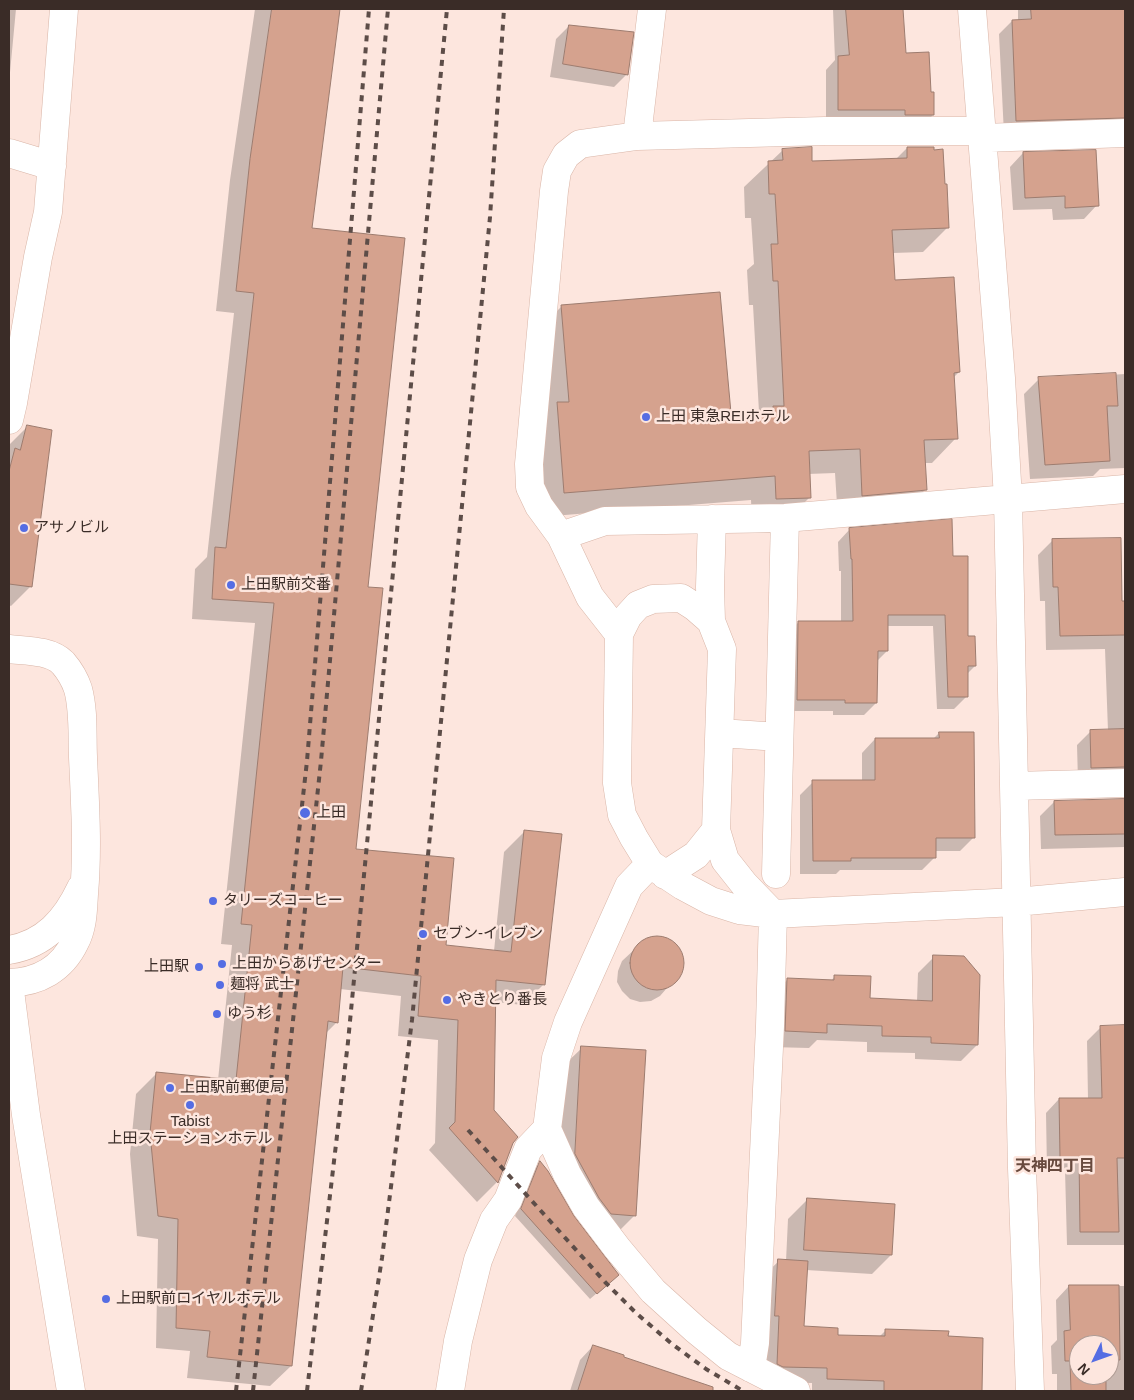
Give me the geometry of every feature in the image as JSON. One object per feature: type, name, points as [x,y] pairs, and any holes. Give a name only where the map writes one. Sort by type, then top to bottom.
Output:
[{"type":"street","points":[[9,420],[48,212],[64,9]]},
{"type":"street","points":[[637,136],[652,9]]},
{"type":"street","points":[[972,9],[983,135],[1008,499],[1022,1168],[1030,1391]]},
{"type":"street","points":[[619,634],[590,597],[561,536],[539,506],[530,487],[529,464],[554,191],[558,171],[566,155],[580,144],[637,136],[825,131],[983,135],[1125,133]]},
{"type":"street","points":[[9,153],[52,166]]},
{"type":"street","points":[[561,536],[605,521],[786,518],[1125,489]]},
{"type":"street","points":[[776,874],[786,518]]},
{"type":"street","points":[[712,519],[710,568],[711,621],[722,649],[716,830],[725,860],[744,884],[773,914],[770,1026],[755,1343],[751,1368]]},
{"type":"street","points":[[711,621],[681,598],[653,599],[638,605],[628,616],[619,634],[617,783],[622,815],[634,838],[657,869],[711,901],[739,910],[773,914],[1016,902],[1125,892]]},
{"type":"street","points":[[9,649],[37,652],[53,656],[62,662],[78,690],[82,717],[86,815],[86,878],[80,928],[76,940],[66,957],[50,971],[28,982],[9,983],[26,1116],[71,1391]]},
{"type":"street","points":[[720,733],[779,737]]},
{"type":"street","points":[[1014,786],[1125,783]]},
{"type":"street","points":[[716,830],[696,855],[657,869],[629,886],[568,1022],[556,1058],[547,1130],[567,1174],[586,1207],[653,1291],[728,1356],[796,1391]]},
{"type":"street","points":[[9,950],[41,939],[59,924],[74,902],[86,878]]},
{"type":"street","points":[[450,1391],[458,1341],[478,1260],[494,1220],[508,1200],[528,1149],[547,1130]]},
{"type":"building","points":[[272,9],[340,9],[312,228],[405,238],[368,587],[383,588],[356,849],[454,858],[446,945],[511,952],[524,830],[562,834],[545,985],[496,980],[494,1110],[518,1137],[513,1143],[498,1183],[449,1128],[455,1122],[458,1020],[418,1016],[421,976],[343,967],[338,1023],[328,1021],[292,1366],[207,1357],[210,1331],[176,1328],[178,1219],[158,1216],[150,1133],[156,1072],[236,1080],[252,925],[241,924],[274,603],[212,599],[215,547],[226,548],[254,293],[236,291],[250,159]]},
{"type":"building","points":[[846,9],[903,9],[906,53],[929,52],[931,92],[934,92],[934,115],[905,115],[905,110],[838,110],[838,56],[849,55]]},
{"type":"building","points":[[1031,9],[1125,9],[1125,118],[1016,121],[1012,20],[1031,19]]},
{"type":"building","points":[[569,25],[634,32],[628,75],[563,64]]},
{"type":"building","points":[[812,147],[812,161],[907,158],[907,147],[943,149],[949,228],[892,230],[895,280],[954,277],[960,372],[954,373],[958,439],[924,440],[927,490],[862,496],[860,449],[809,451],[811,498],[776,499],[775,476],[564,493],[557,402],[569,402],[561,305],[720,292],[731,413],[773,409],[773,406],[784,406],[778,281],[773,281],[771,244],[778,244],[775,194],[769,194],[768,161],[783,160],[782,149]]},
{"type":"building","points":[[1096,150],[1099,206],[1065,208],[1065,196],[1025,198],[1023,152]]},
{"type":"building","points":[[1116,373],[1118,406],[1107,406],[1110,461],[1045,465],[1038,377]]},
{"type":"building","name":"アサノビル","points":[[27,425],[52,430],[32,587],[9,584],[9,471],[15,448],[20,450]]},
{"type":"building","points":[[952,519],[953,556],[968,556],[968,636],[975,636],[976,666],[968,666],[968,697],[948,697],[945,615],[888,615],[888,651],[878,651],[877,703],[845,703],[845,700],[797,700],[798,621],[853,621],[852,559],[849,528]]},
{"type":"building","points":[[1121,538],[1122,601],[1125,601],[1125,635],[1060,636],[1058,587],[1053,587],[1052,539]]},
{"type":"building","points":[[1125,729],[1125,767],[1091,768],[1090,730]]},
{"type":"building","points":[[939,732],[974,732],[975,838],[936,838],[936,858],[851,858],[851,861],[813,861],[812,780],[875,780],[875,738],[939,738]]},
{"type":"building","points":[[1125,799],[1125,834],[1055,835],[1054,801]]},
{"type":"building","points":[[657,936],[667,938],[676,944],[682,953],[684,963],[682,973],[676,982],[667,988],[657,990],[647,988],[638,982],[632,973],[630,963],[632,953],[638,944],[647,938]]},
{"type":"building","points":[[933,955],[964,956],[980,975],[978,1045],[931,1043],[931,1037],[882,1036],[882,1026],[827,1024],[827,1033],[785,1031],[787,978],[834,980],[834,975],[871,976],[870,998],[932,1001]]},
{"type":"building","points":[[1125,1025],[1125,1158],[1117,1158],[1119,1232],[1080,1232],[1079,1157],[1060,1158],[1059,1098],[1102,1098],[1100,1026]]},
{"type":"building","points":[[581,1046],[646,1050],[636,1216],[611,1214],[599,1198],[575,1154]]},
{"type":"building","points":[[540,1161],[548,1171],[574,1216],[619,1275],[597,1294],[521,1209]]},
{"type":"building","points":[[807,1198],[895,1204],[892,1255],[804,1250]]},
{"type":"building","points":[[778,1259],[808,1261],[804,1326],[838,1328],[838,1335],[885,1336],[885,1329],[949,1331],[948,1336],[983,1338],[982,1391],[884,1391],[884,1381],[827,1379],[827,1368],[783,1367],[777,1364],[779,1316],[775,1316]]},
{"type":"building","points":[[1069,1285],[1119,1285],[1120,1360],[1119,1335],[1069,1335],[1069,1361],[1065,1361],[1064,1331],[1070,1330]]},
{"type":"building","points":[[593,1345],[713,1387],[713,1391],[578,1391]]},
{"type":"building","points":[[1071,1385],[1106,1385],[1106,1391],[1071,1391]]},
{"type":"railway","points":[[236,1391],[307,761],[369,9]]},
{"type":"railway","points":[[253,1391],[321,761],[388,9]]},
{"type":"railway","points":[[307,1391],[348,1042],[447,9]]},
{"type":"railway","points":[[361,1391],[382,1258],[412,1020],[490,217],[504,9]]},
{"type":"railway","points":[[468,1130],[605,1282],[636,1313],[672,1344],[706,1369],[743,1391]]},
{"type":"place","name":"上田 東急REIホテル","points":[[646,417]]},
{"type":"place","name":"アサノビル","points":[[24,528]]},
{"type":"place","name":"上田駅前交番","points":[[231,585]]},
{"type":"place","name":"上田","points":[[305,813]]},
{"type":"place","name":"タリーズコーヒー","points":[[213,901]]},
{"type":"place","name":"セブン-イレブン","points":[[423,934]]},
{"type":"place","name":"上田からあげセンター","points":[[222,964]]},
{"type":"place","name":"上田駅","points":[[199,967]]},
{"type":"place","name":"麺将 武士","points":[[220,985]]},
{"type":"place","name":"やきとり番長","points":[[447,1000]]},
{"type":"place","name":"ゆう杉","points":[[217,1014]]},
{"type":"place","name":"上田駅前郵便局","points":[[170,1088]]},
{"type":"place","name":"Tabist 上田ステーションホテル","points":[[190,1105]]},
{"type":"place","name":"上田駅前ロイヤルホテル","points":[[106,1299]]},
{"type":"district","name":"天神四丁目","points":[[1055,1167]]}]
